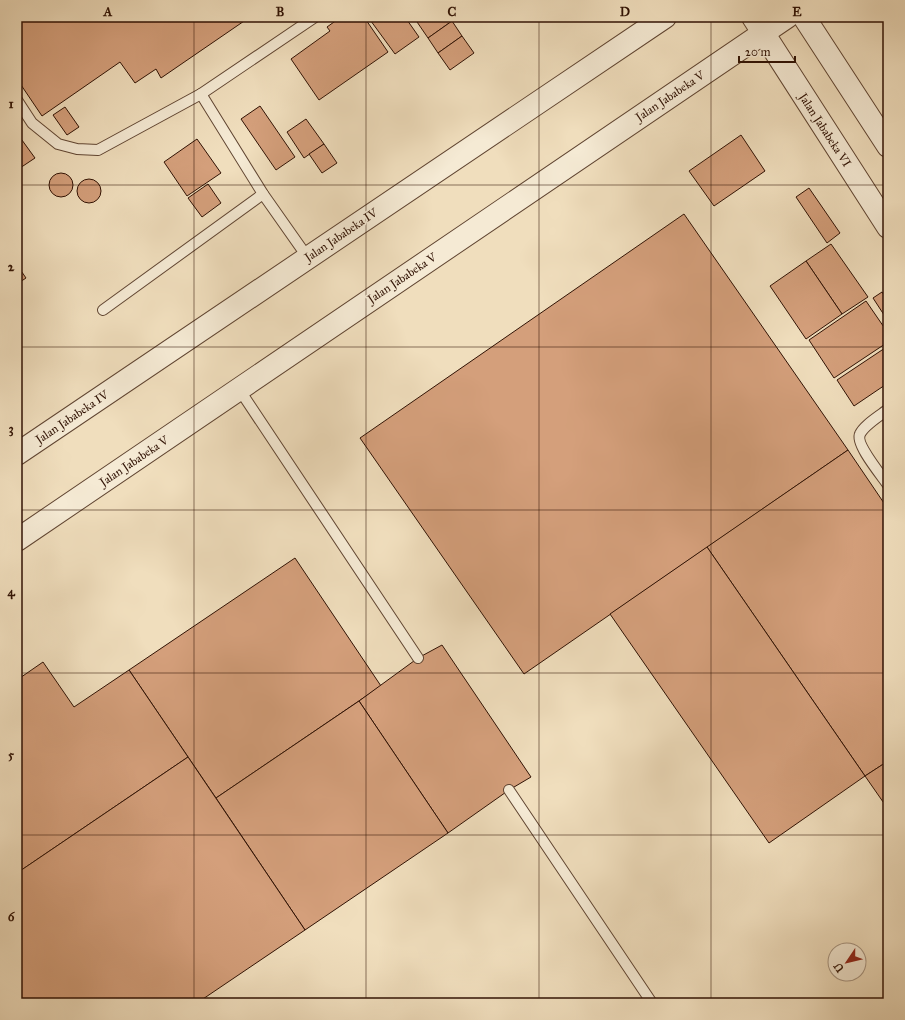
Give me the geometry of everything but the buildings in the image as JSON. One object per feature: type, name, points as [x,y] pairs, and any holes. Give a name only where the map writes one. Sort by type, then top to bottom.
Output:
[{"type":"street","name":"Jalan Jababeka IV","points":[[18,452],[664,17]]},
{"type":"street","name":"Jalan Jababeka V","points":[[17,540],[239,389],[758,25],[787,17]]},
{"type":"street","points":[[804,17],[888,145]]},
{"type":"street","name":"Jalan Jababeka VI","points":[[758,25],[888,227]]},
{"type":"lane","points":[[17,100],[32,123],[58,144],[77,149],[98,150],[201,94],[315,17]]},
{"type":"lane","points":[[201,94],[264,194],[308,258]]},
{"type":"lane","points":[[103,310],[264,194]]},
{"type":"lane","points":[[239,389],[418,658]]},
{"type":"lane","points":[[888,409],[866,427],[860,434],[859,440],[864,450],[888,485]]},
{"type":"lane","points":[[508,790],[652,1003]]}]
